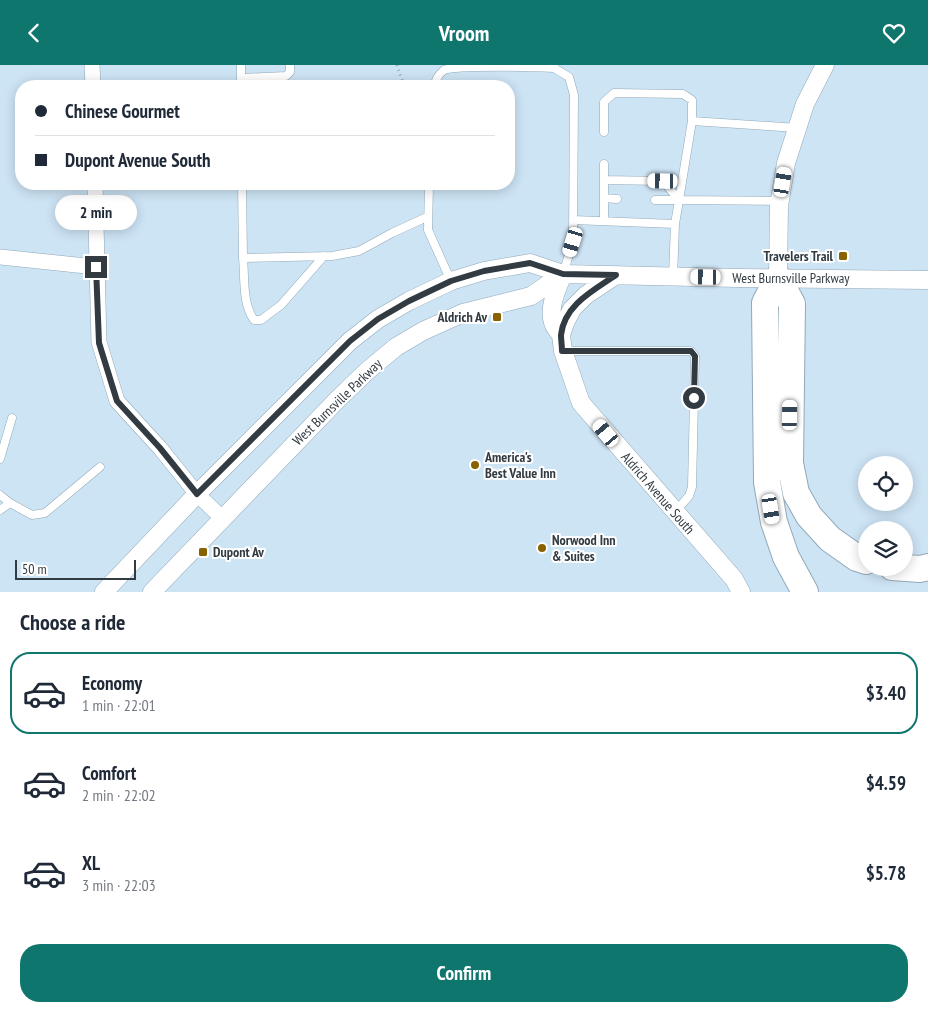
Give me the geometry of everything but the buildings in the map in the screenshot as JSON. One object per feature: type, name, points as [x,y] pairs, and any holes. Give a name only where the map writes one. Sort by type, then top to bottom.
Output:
[{"type":"highway","points":[[778,278],[792,305],[790,463],[796,493],[809,516],[830,539],[858,558]]},
{"type":"highway","points":[[778,278],[766,303],[767,482],[774,522],[786,557],[805,592]]},
{"type":"highway","points":[[913,568],[928,567]]},
{"type":"street","points":[[92,65],[93,80]]},
{"type":"street","points":[[778,278],[777,245],[780,201],[786,163],[805,104],[825,65]]},
{"type":"street","points":[[95,190],[99,343],[117,401],[160,448],[197,494],[222,518]]},
{"type":"street","points":[[0,257],[96,267]]},
{"type":"street","name":"West Burnsville Parkway","points":[[104,592],[197,494],[350,341],[378,319],[409,301],[451,281],[484,271],[530,263],[563,274],[928,280]]},
{"type":"street","name":"West Burnsville Parkway","points":[[152,592],[337,400],[367,371],[396,347],[423,331],[462,313],[531,295],[563,274]]},
{"type":"street","name":"Aldrich Avenue South","points":[[563,274],[551,312],[581,403],[734,579],[741,592]]},
{"type":"street","points":[[562,343],[564,323],[572,309],[586,295],[616,275]]},
{"type":"lane","points":[[241,65],[241,80]]},
{"type":"lane","points":[[256,80],[286,76],[290,73],[290,65]]},
{"type":"lane","points":[[436,80],[445,69],[462,66],[554,66],[569,77],[574,95],[573,242],[563,274]]},
{"type":"lane","points":[[604,132],[604,102],[614,93],[683,94],[692,100],[692,121],[675,224],[673,277]]},
{"type":"lane","points":[[692,121],[798,128]]},
{"type":"lane","points":[[604,164],[604,221]]},
{"type":"lane","points":[[604,180],[663,181],[679,200]]},
{"type":"lane","points":[[242,190],[243,258],[246,294],[249,312],[254,320],[261,320],[282,305],[324,256]]},
{"type":"lane","points":[[429,190],[428,230],[451,281]]},
{"type":"lane","points":[[604,198],[618,199]]},
{"type":"lane","points":[[655,200],[780,201]]},
{"type":"lane","points":[[243,258],[324,256],[359,251],[392,233],[428,217]]},
{"type":"lane","points":[[573,220],[675,224]]},
{"type":"lane","points":[[562,343],[691,351],[695,356],[692,487],[689,495],[675,512]]},
{"type":"lane","points":[[0,459],[12,418]]},
{"type":"lane","points":[[0,495],[32,515],[45,513],[100,467]]},
{"type":"lane","points":[[0,510],[10,503]]},
{"type":"path","points":[[397,65],[402,80]]},
{"type":"place","name":"Travelers Trail","points":[[843,256]]},
{"type":"place","name":"Aldrich Av","points":[[497,317]]},
{"type":"place","name":"America's Best Value Inn","points":[[475,465]]},
{"type":"place","name":"Norwood Inn & Suites","points":[[542,548]]},
{"type":"place","name":"Dupont Av","points":[[203,552]]},
{"type":"route","points":[[96,267],[99,343],[117,401],[160,448],[197,494],[328,361],[378,319],[409,301],[451,281],[484,271],[530,263],[563,274],[616,275],[586,295],[572,309],[564,323],[561,335],[562,351],[691,351],[695,356],[694,398]]}]
